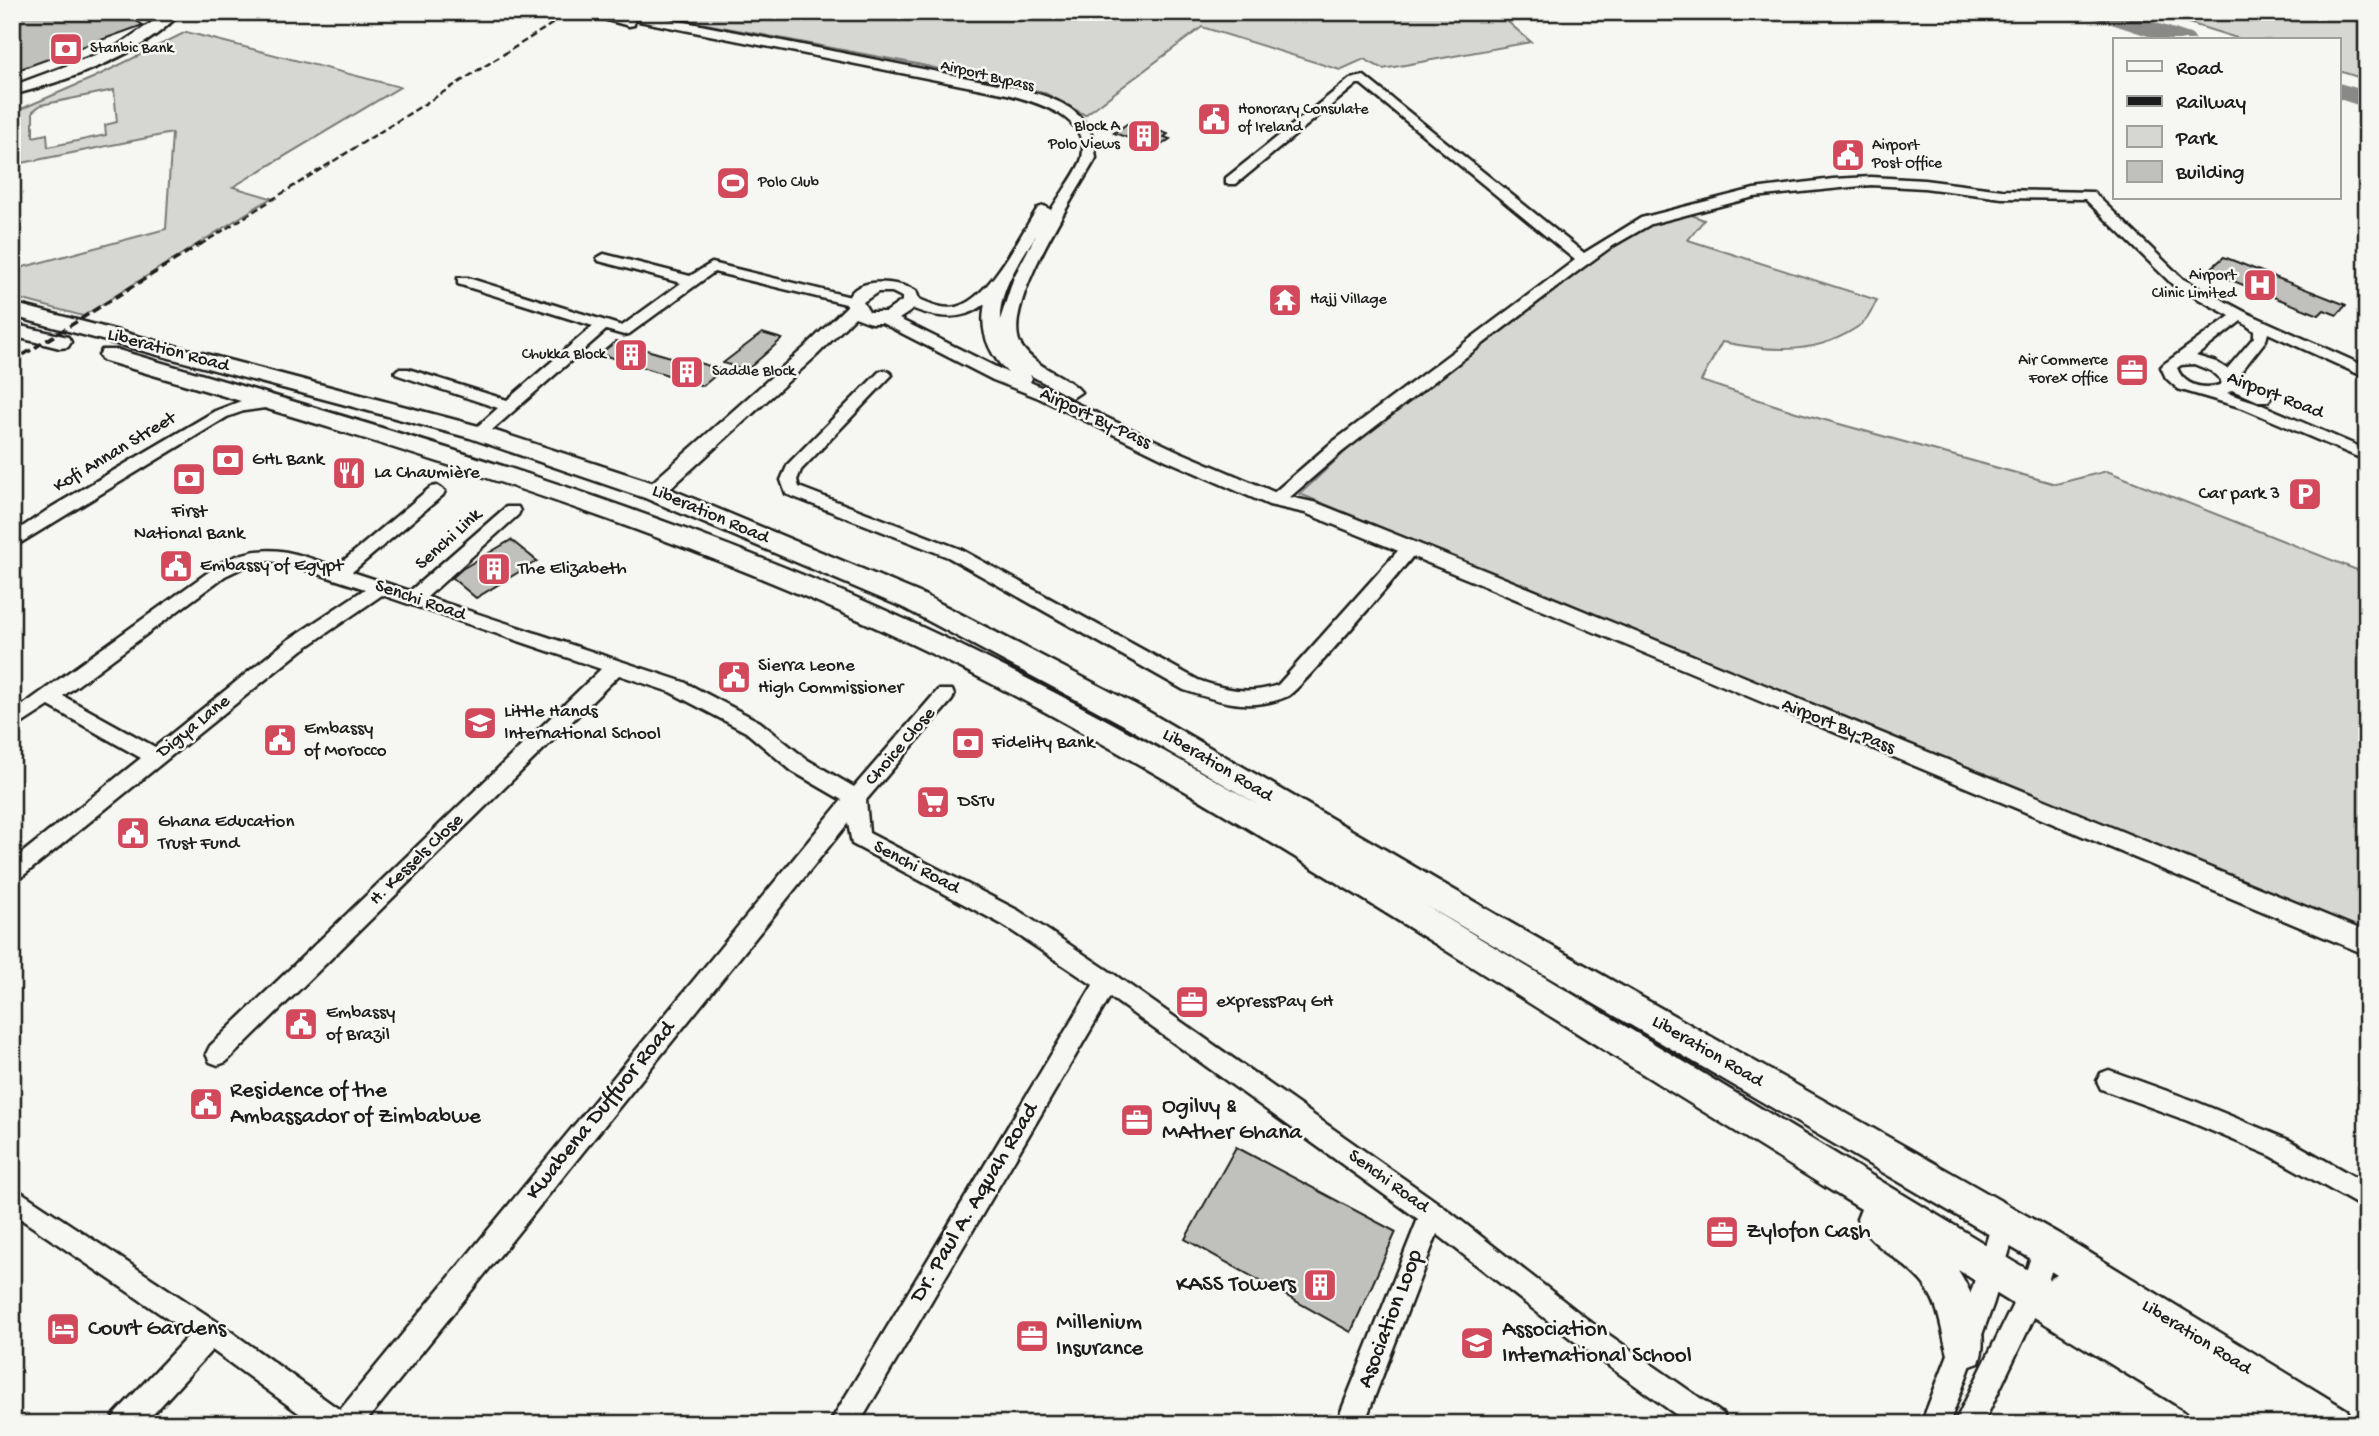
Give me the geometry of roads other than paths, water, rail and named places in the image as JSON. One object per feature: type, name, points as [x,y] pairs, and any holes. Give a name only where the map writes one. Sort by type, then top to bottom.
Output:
[{"type":"highway","name":"Liberation Road","points":[[12,309],[478,433],[654,492],[913,601],[1132,716],[1498,932],[2005,1223],[2038,1274],[2245,1424]]},
{"type":"highway","name":"Liberation Road","points":[[12,330],[274,403],[537,486],[808,588],[971,662],[1216,794],[1991,1270],[2038,1274],[2333,1424]]},
{"type":"highway","points":[[478,467],[491,465],[536,472],[621,497],[654,492]]},
{"type":"highway","points":[[1809,1159],[1849,1200],[1903,1239],[1945,1281],[1955,1299],[1965,1349]]},
{"type":"highway","points":[[2038,1274],[2283,1424]]},
{"type":"main road","points":[[12,91],[117,52],[146,37],[175,12]]},
{"type":"main road","name":"Airport Bypass","points":[[584,12],[1008,97],[1034,105],[1059,118],[1073,134],[1076,152],[1072,167],[999,281],[992,307],[991,331],[993,344],[1012,370],[1053,390]]},
{"type":"main road","name":"Airport Bypass","points":[[614,12],[1007,90],[1055,106],[1079,120],[1089,140],[1089,158],[1020,280],[1007,321],[1011,343],[1018,354],[1046,377],[1053,390]]},
{"type":"main road","points":[[911,302],[937,313],[963,311],[981,302],[999,281]]},
{"type":"main road","points":[[654,492],[810,352],[854,305],[859,295],[880,286],[903,289],[910,295],[911,302]]},
{"type":"main road","points":[[810,352],[850,326],[902,312],[911,302]]},
{"type":"main road","name":"Airport By-Pass","points":[[854,305],[999,376],[1053,390],[1162,451],[1410,548],[2367,944]]},
{"type":"street","points":[[1231,181],[1354,81],[1364,80],[1584,260]]},
{"type":"street","points":[[1280,495],[1606,244],[1646,221],[1754,193],[1798,186],[1871,181],[1924,184],[2002,194],[2088,195],[2178,282],[2247,319],[2363,372]]},
{"type":"street","points":[[604,258],[692,281]]},
{"type":"street","points":[[463,281],[626,331],[713,267],[854,305]]},
{"type":"street","points":[[2182,359],[2247,319]]},
{"type":"street","name":"Airport Road","points":[[2206,392],[2223,391],[2228,380],[2261,337],[2261,330],[2247,319]]},
{"type":"street","points":[[478,433],[604,324]]},
{"type":"street","name":"Airport Road","points":[[2367,443],[2228,380],[2208,364],[2182,359],[2169,367],[2171,375],[2189,388],[2249,405],[2367,456]]},
{"type":"street","points":[[403,372],[509,406]]},
{"type":"street","points":[[884,375],[794,468],[789,480],[792,490],[954,553],[1191,685],[1226,697],[1261,700],[1285,690],[1410,548]]},
{"type":"street","name":"Kofi Annan Street","points":[[204,423],[221,400],[214,386]]},
{"type":"street","name":"Kofi Annan Street","points":[[12,542],[204,423],[241,406],[274,403]]},
{"type":"street","points":[[340,575],[437,491]]},
{"type":"street","name":"Senchi Link","points":[[413,599],[512,512]]},
{"type":"street","name":"Senchi Road","points":[[12,723],[219,572],[243,558],[270,554],[381,588],[677,687],[753,726],[799,765],[856,798],[859,838],[1010,918],[1107,982],[1432,1214],[1583,1332],[1713,1424]]},
{"type":"street","name":"Digya Lane","points":[[12,873],[295,645],[344,610],[381,588]]},
{"type":"street","name":"H. Kessels Close","points":[[218,1054],[616,666]]},
{"type":"street","name":"Choice Close","points":[[856,798],[945,695]]},
{"type":"street","points":[[49,697],[157,757]]},
{"type":"street","name":"Kwabena Duffuor Road","points":[[346,1424],[856,798]]},
{"type":"street","name":"Dr. Paul A. Aquah Road","points":[[843,1424],[1107,982]]},
{"type":"street","points":[[2109,1081],[2192,1111],[2280,1148],[2367,1198]]},
{"type":"street","points":[[12,1198],[210,1332],[337,1424]]},
{"type":"street","name":"Asociation Loop","points":[[1350,1424],[1432,1214]]},
{"type":"street","points":[[1935,1424],[1965,1349],[2005,1223]]},
{"type":"street","points":[[1968,1424],[2038,1274]]},
{"type":"street","points":[[125,1424],[210,1332]]},
{"type":"railway","points":[[200,245],[571,12]]},
{"type":"railway","points":[[12,362],[202,243]]},
{"type":"place","name":"Stanbic Bank","points":[[66,49]]},
{"type":"place","name":"Honorary Consulate of Ireland","points":[[1214,119]]},
{"type":"place","name":"Block A Polo Views","points":[[1144,136]]},
{"type":"place","name":"Airport Post Office","points":[[1848,155]]},
{"type":"place","name":"Polo Club","points":[[733,183]]},
{"type":"place","name":"Airport Clinic Limited","points":[[2260,285]]},
{"type":"place","name":"Hajj Village","points":[[1285,300]]},
{"type":"place","name":"Chukka Block","points":[[631,355]]},
{"type":"place","name":"Air Commerce Forex Office","points":[[2132,370]]},
{"type":"place","name":"Saddle Block","points":[[687,372]]},
{"type":"place","name":"GHL Bank","points":[[228,460]]},
{"type":"place","name":"La Chaumière","points":[[349,473]]},
{"type":"place","name":"First National Bank","points":[[189,479]]},
{"type":"place","name":"Car park 3","points":[[2305,494]]},
{"type":"place","name":"Embassy of Egypt","points":[[176,566]]},
{"type":"place","name":"The Elizabeth","points":[[494,569]]},
{"type":"place","name":"Sierra Leone High Commissioner","points":[[734,677]]},
{"type":"place","name":"Little Hands International School","points":[[480,723]]},
{"type":"place","name":"Embassy of Morocco","points":[[280,740]]},
{"type":"place","name":"Fidelity Bank","points":[[968,743]]},
{"type":"place","name":"DSTv","points":[[933,802]]},
{"type":"place","name":"Ghana Education Trust Fund","points":[[133,833]]},
{"type":"place","name":"expressPay GH","points":[[1192,1002]]},
{"type":"place","name":"Embassy of Brazil","points":[[301,1024]]},
{"type":"place","name":"Residence of the Ambassador of Zimbabwe","points":[[206,1104]]},
{"type":"place","name":"Ogilvy & MAther Ghana","points":[[1137,1120]]},
{"type":"place","name":"Zylofon Cash","points":[[1722,1232]]},
{"type":"place","name":"KASS Towers","points":[[1320,1285]]},
{"type":"place","name":"Court Gardens","points":[[63,1329]]},
{"type":"place","name":"Millenium Insurance","points":[[1032,1336]]},
{"type":"place","name":"Association International School","points":[[1477,1343]]}]
